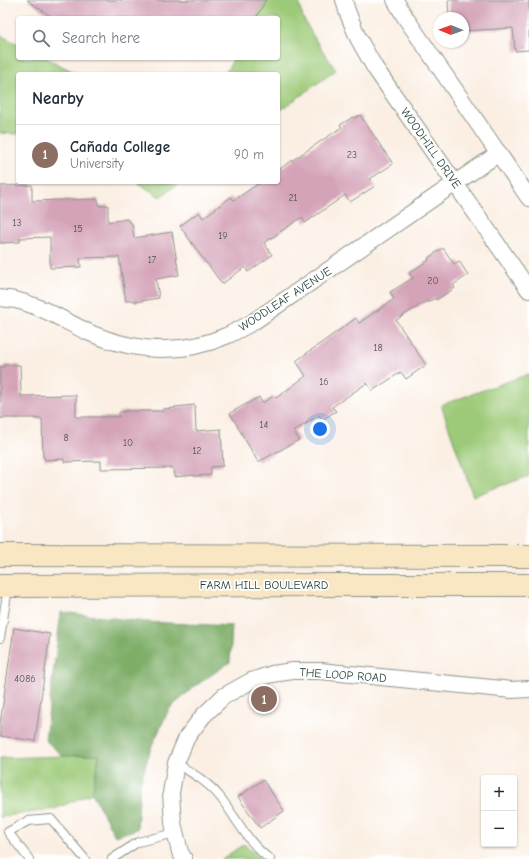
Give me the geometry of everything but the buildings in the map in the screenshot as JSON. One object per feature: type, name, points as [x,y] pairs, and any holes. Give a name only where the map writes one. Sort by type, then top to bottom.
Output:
[{"type":"main road","points":[[0,555],[529,556]]},
{"type":"main road","points":[[467,585],[529,596]]},
{"type":"main road","name":"FARM HILL BOULEVARD","points":[[4,586],[529,585]]},
{"type":"street","name":"WOODHILL DRIVE","points":[[344,0],[358,38],[375,68],[529,290]]},
{"type":"street","points":[[395,0],[405,17],[529,198]]},
{"type":"street","name":"WOODLEAF AVENUE","points":[[0,298],[15,300],[40,308],[90,333],[115,342],[143,348],[170,350],[198,346],[226,337],[253,322],[499,154]]},
{"type":"street","name":"THE LOOP ROAD","points":[[184,859],[180,852],[172,822],[171,793],[176,763],[187,737],[203,716],[224,696],[251,681],[272,674],[293,671],[320,671],[512,690],[529,689]]},
{"type":"lane","points":[[0,638],[4,586]]},
{"type":"lane","points":[[176,763],[205,782],[219,796],[250,839],[264,855],[270,859]]},
{"type":"lane","points":[[30,859],[8,832],[28,821],[51,819],[85,859]]},
{"type":"lane","points":[[112,859],[138,842],[175,834]]},
{"type":"green space","points":[[266,0],[298,0],[303,18],[318,44],[336,70],[280,111],[280,72],[226,72],[233,60],[280,60],[280,16],[257,16]]},
{"type":"green space","points":[[0,35],[16,43],[16,60],[50,60],[74,72],[16,72],[16,134],[0,133]]},
{"type":"green space","points":[[140,184],[178,184],[160,197]]},
{"type":"green space","points":[[529,374],[529,476],[473,496],[441,405]]},
{"type":"green space","points":[[61,612],[146,622],[232,626],[230,662],[194,687],[169,709],[151,748],[140,783],[137,829],[115,836],[92,793],[99,755],[63,756],[45,740]]},
{"type":"green space","points":[[99,755],[92,793],[55,809],[0,817],[0,758]]},
{"type":"green space","points":[[244,844],[261,859],[222,859]]},
{"type":"place","name":"Cañada College","points":[[264,699]]}]
